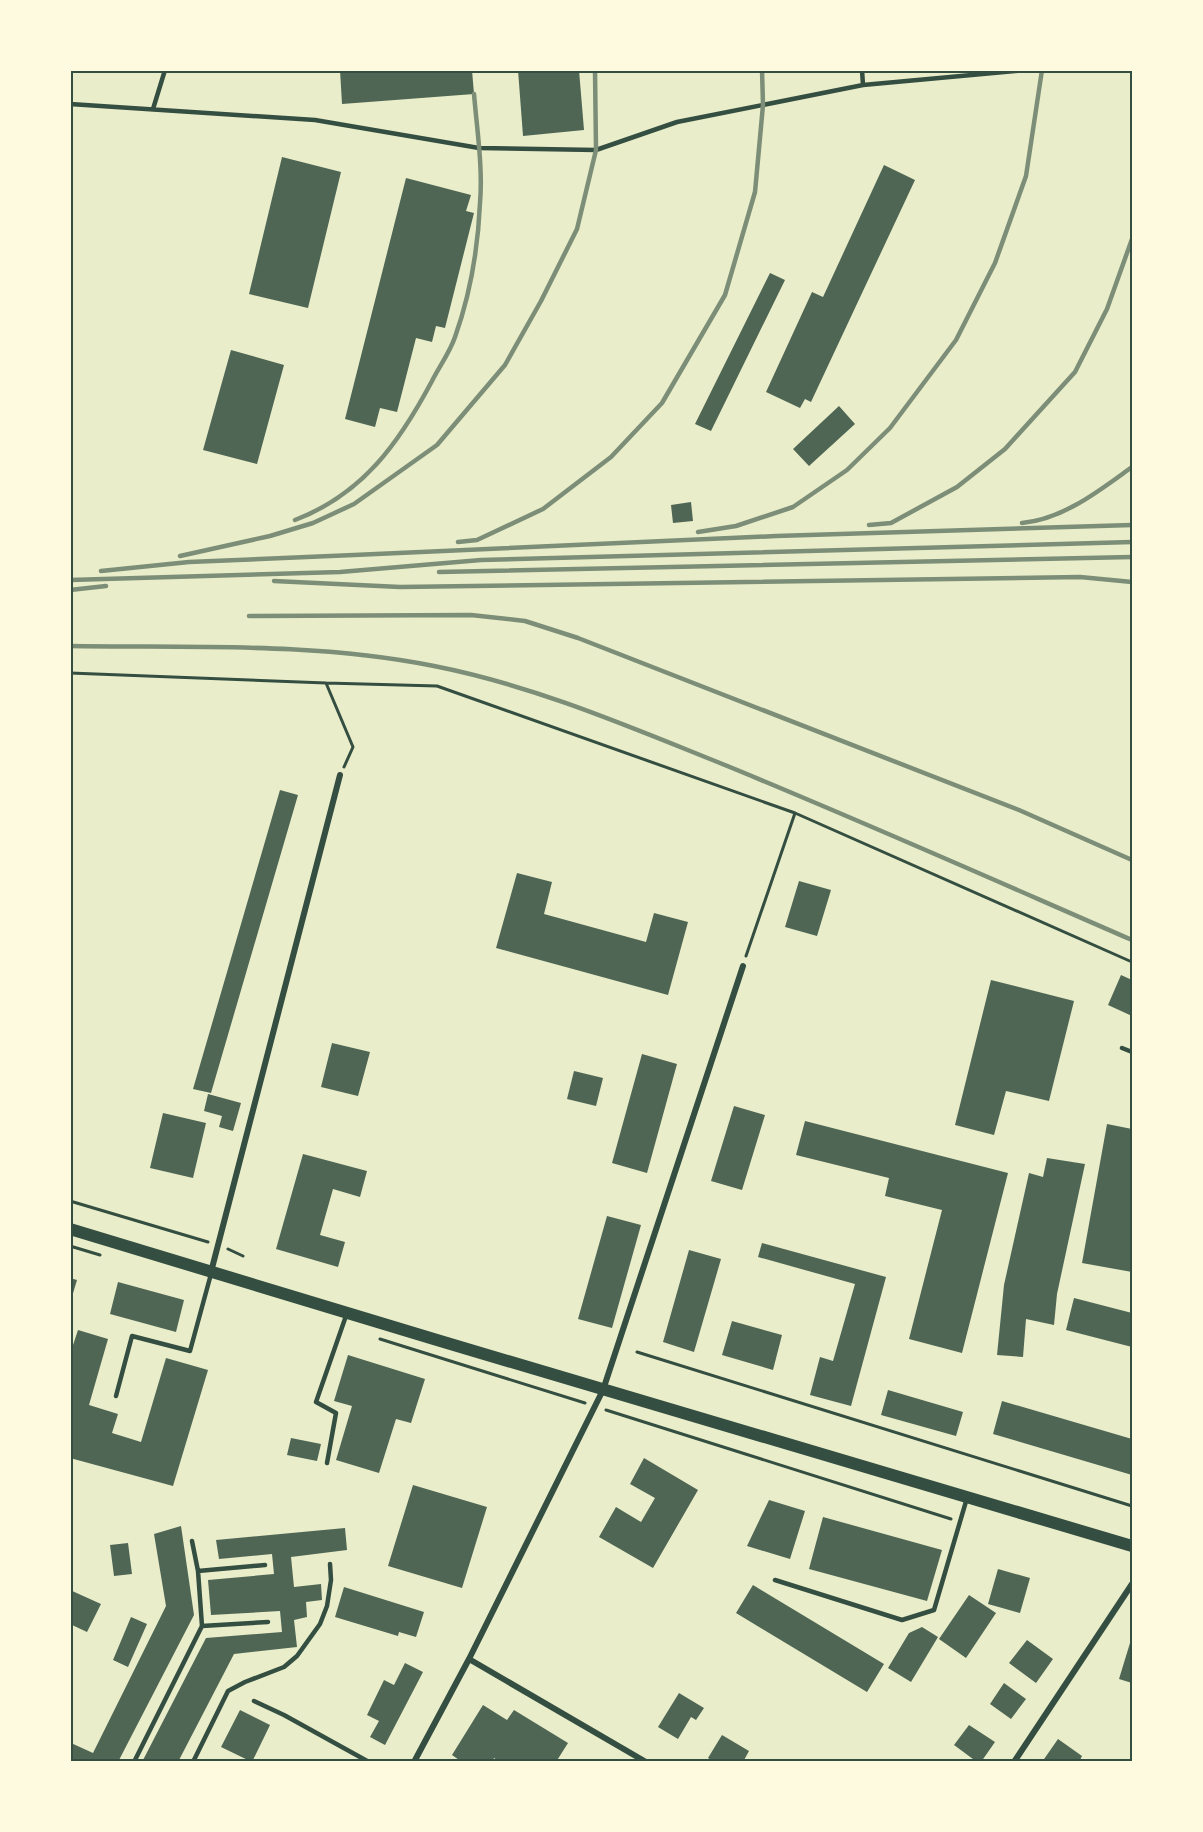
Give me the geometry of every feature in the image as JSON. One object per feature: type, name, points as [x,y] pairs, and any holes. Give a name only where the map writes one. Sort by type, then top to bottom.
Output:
[{"type":"main road","points":[[70,1229],[603,1390],[1132,1546]]},
{"type":"street","points":[[211,1272],[339,778]]},
{"type":"street","points":[[414,1761],[469,1659],[603,1390],[743,966]]},
{"type":"street","points":[[1014,1761],[1132,1584]]},
{"type":"street","points":[[469,1659],[646,1761]]},
{"type":"lane","points":[[153,109],[165,70]]},
{"type":"lane","points":[[862,70],[863,85]]},
{"type":"lane","points":[[70,104],[315,120],[479,148],[596,150],[676,122],[863,85],[1026,70]]},
{"type":"lane","points":[[1122,1048],[1132,1052]]},
{"type":"lane","points":[[116,1396],[132,1336],[190,1352],[211,1272]]},
{"type":"lane","points":[[327,1463],[336,1413],[316,1402],[347,1313]]},
{"type":"lane","points":[[775,1580],[902,1620],[934,1610],[968,1498]]},
{"type":"lane","points":[[134,1761],[202,1626],[198,1571],[192,1540]]},
{"type":"lane","points":[[193,1761],[228,1691],[284,1666],[297,1656],[320,1624],[327,1606],[331,1580],[330,1564]]},
{"type":"lane","points":[[198,1571],[265,1565]]},
{"type":"lane","points":[[202,1626],[268,1622]]},
{"type":"lane","points":[[254,1701],[369,1761]]},
{"type":"path","points":[[70,673],[437,686],[795,813],[1132,962]]},
{"type":"path","points":[[326,683],[353,747],[339,778]]},
{"type":"path","points":[[743,966],[795,813]]},
{"type":"path","points":[[70,1202],[218,1245],[243,1256]]},
{"type":"path","points":[[70,1246],[105,1256]]},
{"type":"path","points":[[375,1338],[960,1522]]},
{"type":"path","points":[[637,1352],[1132,1506]]},
{"type":"building","points":[[340,70],[472,70],[474,94],[342,104]]},
{"type":"building","points":[[518,70],[579,70],[584,130],[523,136]]},
{"type":"building","points":[[282,157],[341,172],[308,308],[249,294]]},
{"type":"building","points":[[884,165],[915,180],[811,402],[805,399],[800,408],[766,392],[812,292],[823,297]]},
{"type":"building","points":[[406,178],[471,195],[466,211],[474,213],[445,328],[436,326],[432,342],[416,338],[397,412],[380,408],[375,427],[345,419]]},
{"type":"building","points":[[770,273],[785,280],[711,431],[695,424]]},
{"type":"building","points":[[231,350],[284,365],[257,464],[203,450]]},
{"type":"building","points":[[839,406],[855,424],[809,466],[793,449]]},
{"type":"building","points":[[691,502],[693,521],[673,523],[671,505]]},
{"type":"building","points":[[280,790],[298,795],[211,1093],[193,1089]]},
{"type":"building","points":[[517,873],[552,882],[544,914],[646,942],[654,913],[688,922],[668,995],[496,948]]},
{"type":"building","points":[[799,881],[831,890],[817,936],[785,927]]},
{"type":"building","points":[[1121,975],[1132,980],[1132,1016],[1108,1005]]},
{"type":"building","points":[[991,980],[1074,1001],[1049,1101],[1006,1091],[994,1135],[955,1125]]},
{"type":"building","points":[[332,1043],[370,1052],[358,1096],[321,1087]]},
{"type":"building","points":[[642,1054],[677,1064],[647,1173],[612,1163]]},
{"type":"building","points":[[574,1071],[603,1078],[596,1106],[567,1099]]},
{"type":"building","points":[[208,1094],[241,1103],[233,1131],[219,1127],[222,1116],[204,1111]]},
{"type":"building","points":[[734,1106],[765,1115],[742,1190],[711,1181]]},
{"type":"building","points":[[163,1113],[206,1123],[193,1178],[150,1168]]},
{"type":"building","points":[[805,1121],[1008,1173],[962,1353],[909,1339],[942,1210],[885,1196],[889,1178],[796,1155]]},
{"type":"building","points":[[1107,1124],[1132,1129],[1132,1272],[1082,1263]]},
{"type":"building","points":[[303,1154],[367,1171],[360,1197],[333,1189],[320,1235],[345,1242],[338,1267],[276,1249]]},
{"type":"building","points":[[1047,1158],[1085,1164],[1057,1294],[1054,1325],[1026,1319],[1023,1357],[997,1355],[1004,1285],[1029,1173],[1043,1177]]},
{"type":"building","points":[[607,1216],[641,1225],[612,1328],[578,1319]]},
{"type":"building","points":[[762,1243],[886,1277],[851,1406],[810,1395],[820,1357],[833,1361],[855,1284],[758,1257]]},
{"type":"building","points":[[689,1250],[721,1259],[694,1352],[663,1342]]},
{"type":"building","points":[[70,1278],[77,1280],[71,1300],[70,1300]]},
{"type":"building","points":[[118,1282],[184,1300],[176,1332],[110,1314]]},
{"type":"building","points":[[1074,1298],[1132,1313],[1132,1347],[1066,1330]]},
{"type":"building","points":[[732,1321],[782,1335],[773,1370],[722,1355]]},
{"type":"building","points":[[78,1330],[108,1339],[89,1405],[118,1414],[112,1433],[141,1442],[166,1358],[208,1370],[173,1486],[70,1458],[70,1354]]},
{"type":"building","points":[[348,1355],[425,1379],[411,1423],[396,1419],[379,1473],[336,1460],[352,1406],[334,1401]]},
{"type":"building","points":[[888,1390],[963,1412],[956,1436],[881,1415]]},
{"type":"building","points":[[1002,1401],[1132,1439],[1132,1475],[993,1434]]},
{"type":"building","points":[[291,1438],[321,1444],[317,1461],[287,1455]]},
{"type":"building","points":[[644,1458],[698,1490],[653,1568],[599,1537],[616,1507],[641,1522],[655,1498],[630,1484]]},
{"type":"building","points":[[413,1485],[487,1507],[462,1588],[388,1566]]},
{"type":"building","points":[[769,1500],[805,1511],[790,1559],[747,1546]]},
{"type":"building","points":[[823,1517],[942,1550],[927,1601],[809,1569]]},
{"type":"building","points":[[181,1526],[194,1615],[118,1762],[70,1761],[71,1743],[93,1753],[166,1606],[154,1534]]},
{"type":"building","points":[[345,1528],[347,1550],[291,1557],[294,1587],[321,1584],[322,1600],[306,1602],[307,1617],[294,1620],[297,1647],[234,1654],[178,1762],[142,1762],[206,1638],[282,1632],[280,1611],[211,1615],[208,1580],[274,1574],[272,1554],[219,1559],[216,1540]]},
{"type":"building","points":[[128,1543],[132,1574],[114,1576],[110,1545]]},
{"type":"building","points":[[998,1569],[1030,1578],[1020,1613],[988,1604]]},
{"type":"building","points":[[753,1585],[884,1664],[867,1692],[736,1613]]},
{"type":"building","points":[[344,1587],[424,1612],[416,1637],[399,1632],[398,1636],[335,1617]]},
{"type":"building","points":[[70,1590],[101,1604],[87,1632],[70,1624]]},
{"type":"building","points":[[969,1595],[996,1613],[966,1658],[939,1639]]},
{"type":"building","points":[[131,1617],[147,1624],[128,1667],[113,1660]]},
{"type":"building","points":[[922,1627],[938,1637],[911,1682],[888,1668],[909,1633]]},
{"type":"building","points":[[1027,1640],[1053,1659],[1036,1683],[1009,1663]]},
{"type":"building","points":[[1130,1643],[1132,1644],[1132,1683],[1119,1679]]},
{"type":"building","points":[[405,1663],[423,1672],[385,1745],[370,1737],[379,1721],[367,1715],[384,1680],[394,1685]]},
{"type":"building","points":[[1004,1683],[1026,1699],[1011,1719],[990,1704]]},
{"type":"building","points":[[679,1693],[704,1708],[696,1720],[691,1717],[678,1739],[658,1727]]},
{"type":"building","points":[[483,1705],[507,1720],[514,1710],[568,1743],[556,1762],[500,1762],[494,1758],[492,1762],[462,1762],[452,1755]]},
{"type":"building","points":[[240,1710],[270,1725],[252,1762],[221,1747]]},
{"type":"building","points":[[969,1725],[995,1742],[981,1762],[977,1762],[954,1745]]},
{"type":"building","points":[[722,1735],[749,1751],[743,1762],[714,1762],[708,1758]]},
{"type":"building","points":[[1058,1739],[1082,1756],[1079,1762],[1042,1762]]},
{"type":"railway","points":[[180,556],[270,536],[313,523],[354,504],[437,445],[505,365],[541,301],[577,229],[596,150],[595,70]]},
{"type":"railway","points":[[458,542],[477,540],[543,509],[611,457],[662,403],[725,295],[755,192],[763,105],[762,70]]},
{"type":"railway","points":[[698,532],[736,526],[793,507],[847,470],[890,428],[956,340],[995,263],[1026,176],[1042,70]]},
{"type":"railway","points":[[295,520],[340,496],[377,464],[406,425],[453,343],[469,288],[479,220],[481,176],[474,94]]},
{"type":"railway","points":[[869,525],[891,523],[957,487],[1005,449],[1075,372],[1107,309],[1132,239]]},
{"type":"railway","points":[[1022,523],[1067,510],[1132,467]]},
{"type":"railway","points":[[101,571],[189,562],[776,536],[1132,525]]},
{"type":"railway","points":[[70,580],[340,572],[481,560],[1132,542]]},
{"type":"railway","points":[[439,572],[1132,557]]},
{"type":"railway","points":[[274,581],[400,587],[1080,577],[1132,582]]},
{"type":"railway","points":[[70,590],[106,586]]},
{"type":"railway","points":[[249,616],[471,615],[525,621],[578,638],[1019,810],[1132,860]]},
{"type":"railway","points":[[70,646],[253,648],[344,653],[389,658],[470,674],[541,695],[646,733],[872,827],[1132,940]]}]
